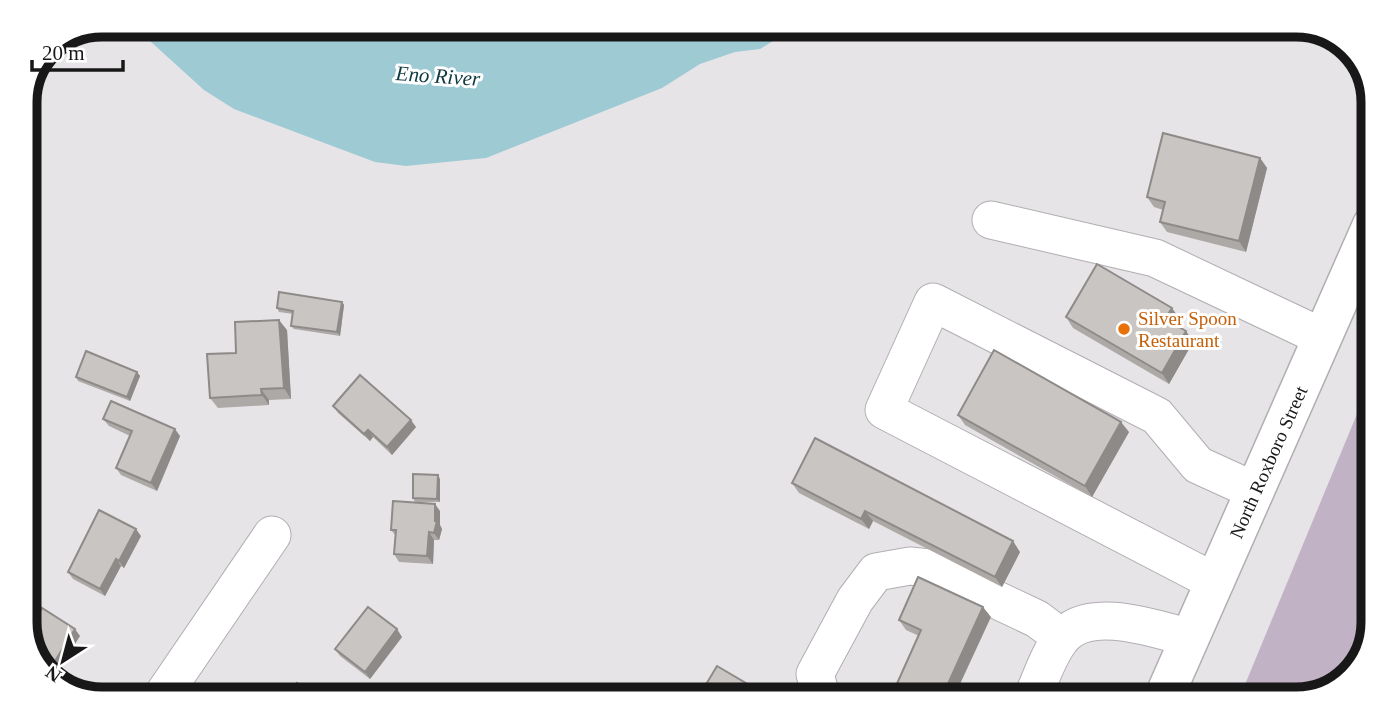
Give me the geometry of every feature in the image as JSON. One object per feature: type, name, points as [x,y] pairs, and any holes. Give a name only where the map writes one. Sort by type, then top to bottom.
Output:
[{"type":"highway","name":"North Roxboro Street","points":[[1169,687],[1361,248]]},
{"type":"street","points":[[991,220],[1155,258],[1322,337]]},
{"type":"street","points":[[1215,582],[884,410],[933,302],[1157,416],[1198,465],[1255,491]]},
{"type":"street","points":[[168,687],[272,535]]},
{"type":"street","points":[[819,687],[815,674],[855,600],[876,572],[910,566],[929,568],[1037,618],[1061,637]]},
{"type":"street","points":[[1037,687],[1061,637],[1087,622],[1130,622],[1190,638]]},
{"type":"shaded area","points":[[1361,404],[1361,622],[1355,651],[1339,671],[1313,685],[1244,687]]},
{"type":"water","name":"Eno River","points":[[148,37],[780,37],[760,49],[735,52],[700,64],[662,88],[486,158],[406,166],[375,162],[234,109],[204,90]]},
{"type":"building","points":[[1163,133],[1260,158],[1239,241],[1160,222],[1165,202],[1147,197]]},
{"type":"building","name":"Silver Spoon Restaurant","points":[[1097,264],[1172,308],[1165,319],[1186,331],[1162,373],[1066,317]]},
{"type":"building","points":[[279,292],[342,302],[337,332],[291,326],[293,311],[277,308]]},
{"type":"building","points":[[279,320],[284,388],[261,389],[262,395],[210,398],[207,354],[236,353],[235,322]]},
{"type":"building","points":[[994,350],[1121,422],[1085,486],[958,415]]},
{"type":"building","points":[[86,351],[137,372],[127,397],[76,377]]},
{"type":"building","points":[[360,375],[411,420],[387,447],[368,430],[364,434],[333,406]]},
{"type":"building","points":[[111,401],[175,429],[151,483],[116,468],[132,431],[103,419]]},
{"type":"building","points":[[815,438],[1013,541],[995,577],[865,511],[861,519],[792,483]]},
{"type":"building","points":[[413,474],[438,475],[437,499],[413,498]]},
{"type":"building","points":[[393,501],[435,504],[437,521],[434,533],[429,532],[427,556],[394,554],[396,530],[391,530]]},
{"type":"building","points":[[99,510],[136,529],[100,589],[68,572]]},
{"type":"building","points":[[918,577],[983,607],[947,687],[895,687],[921,630],[899,620]]},
{"type":"building","points":[[368,607],[397,629],[365,672],[335,649]]},
{"type":"building","points":[[42,608],[75,629],[53,665],[40,643],[37,615]]},
{"type":"building","points":[[717,666],[753,687],[704,687]]},
{"type":"place","name":"Silver Spoon Restaurant","points":[[1124,329]]}]
